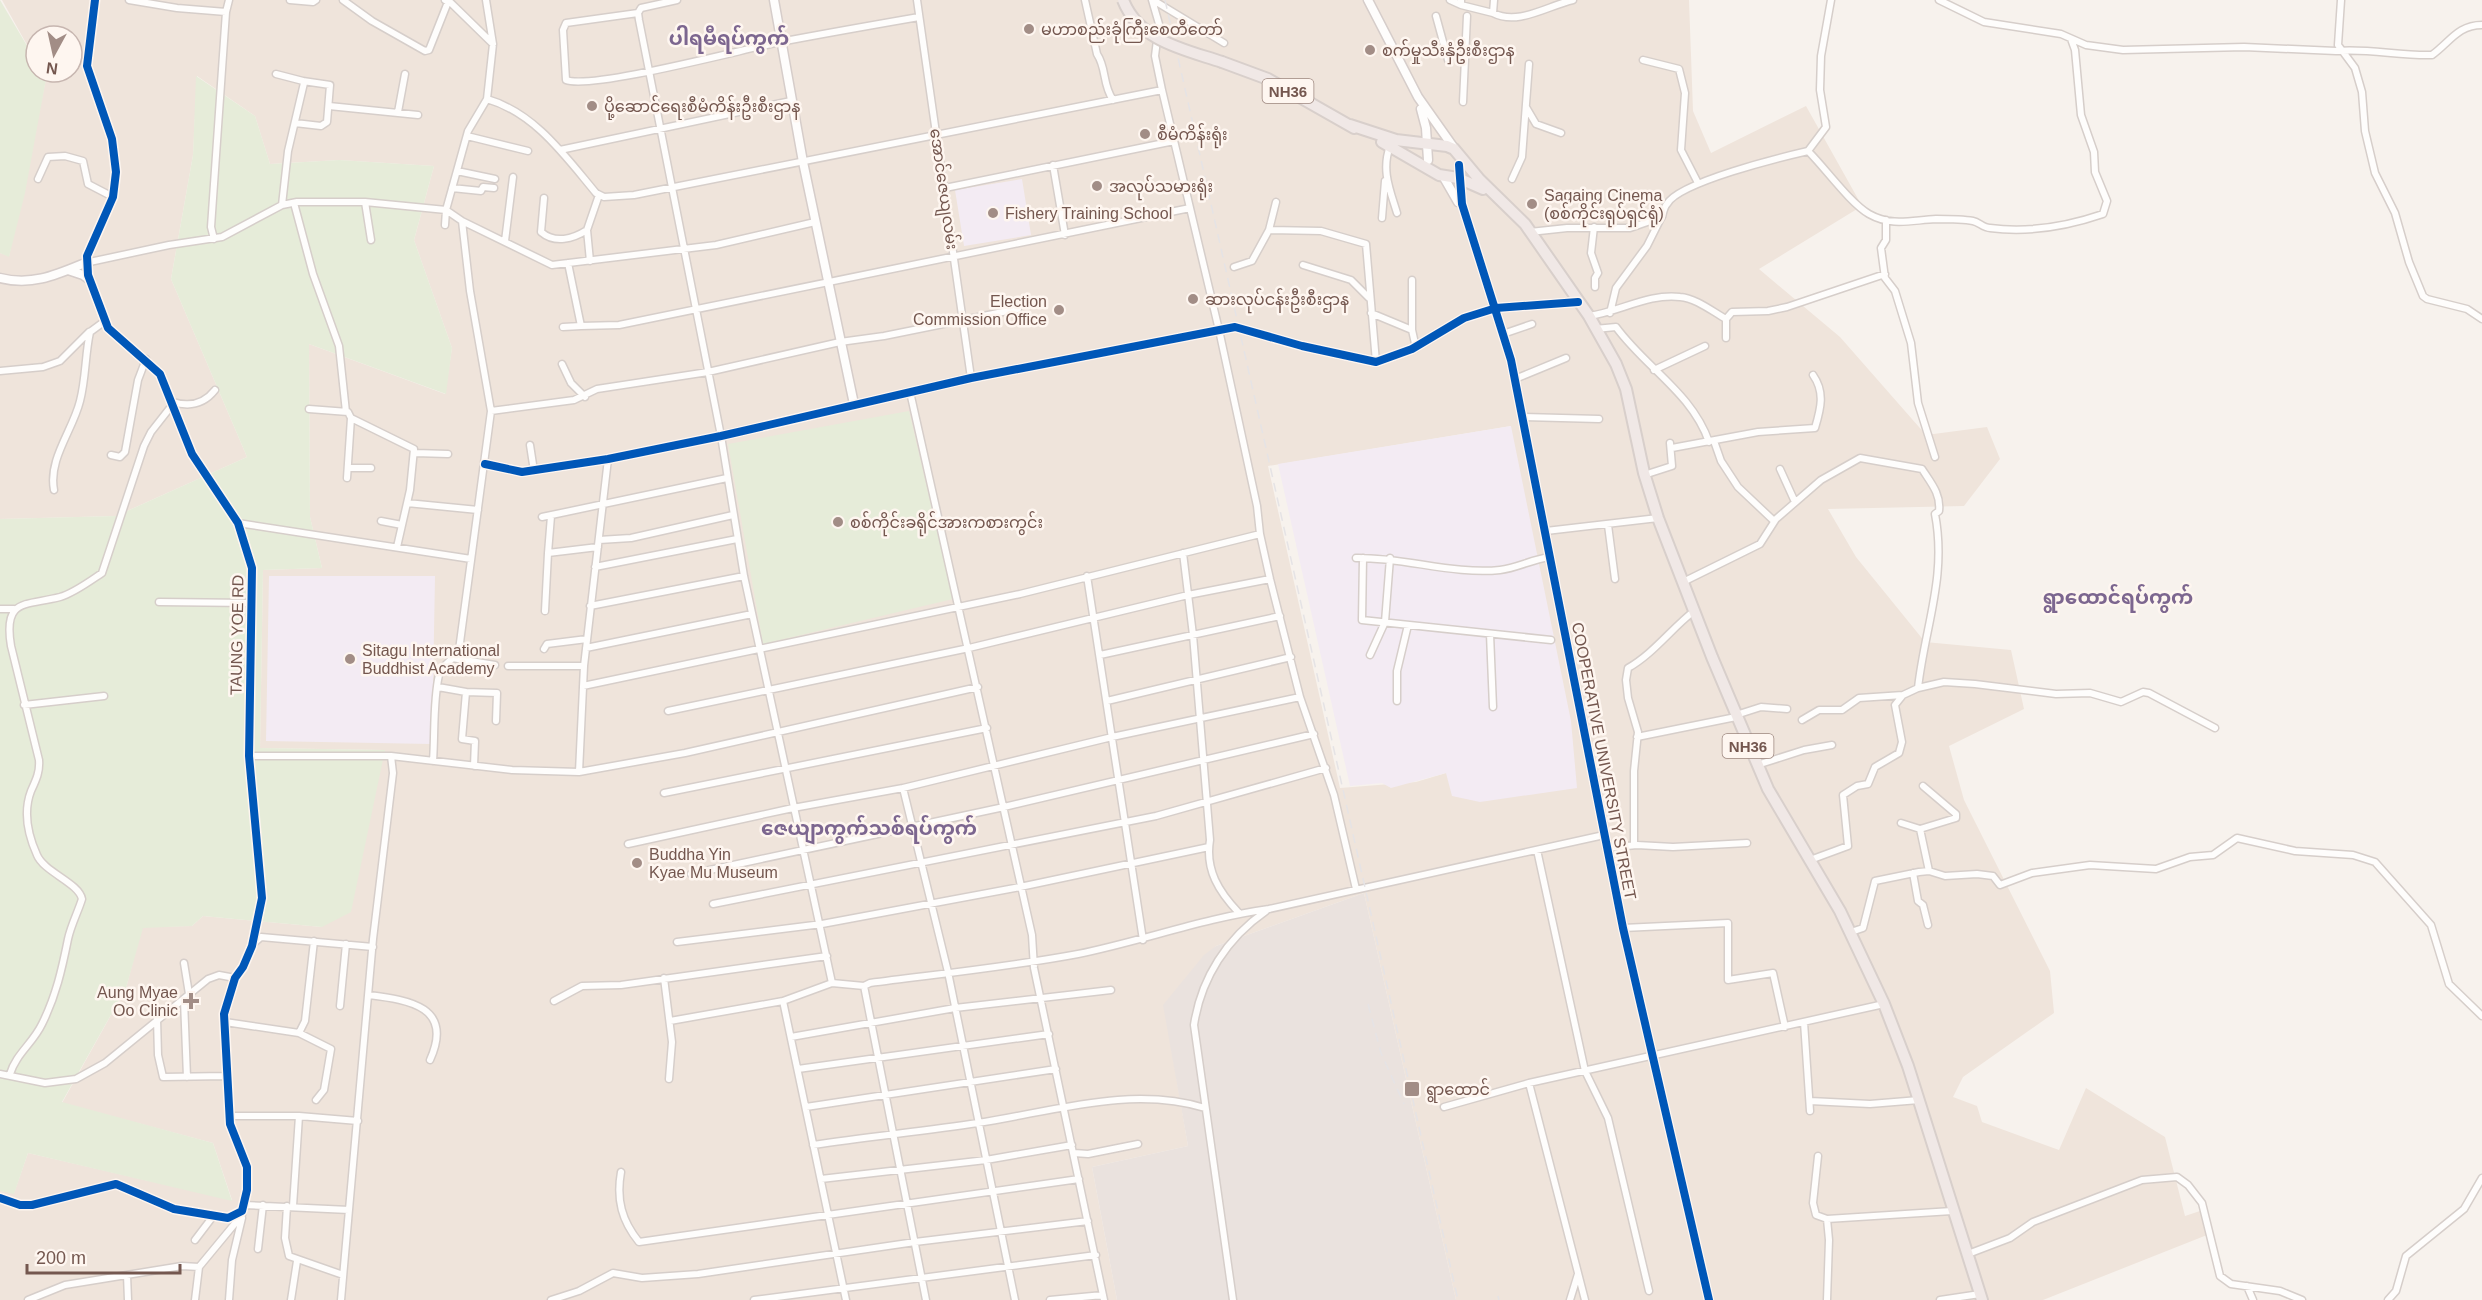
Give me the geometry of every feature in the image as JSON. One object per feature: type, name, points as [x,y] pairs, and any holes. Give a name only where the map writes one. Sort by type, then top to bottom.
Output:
[{"type":"highway","name":"NH36","points":[[1123,0],[1129,15],[1141,30],[1176,47],[1268,80],[1439,175],[1458,178],[1504,201]]},
{"type":"highway","name":"NH36","points":[[1350,125],[1396,140],[1439,146],[1457,156],[1504,201],[1530,232],[1589,316],[1616,364],[1626,388],[1644,475],[1694,611],[1757,766],[1776,805],[1851,932],[1884,1004],[1919,1100],[1952,1211],[1981,1297]]},
{"type":"highway","points":[[1439,146],[1431,152],[1428,160],[1439,175],[1455,172],[1457,156]]},
{"type":"street","points":[[85,263],[113,197],[116,172],[115,151],[87,66],[95,0]]},
{"type":"street","points":[[129,0],[177,8],[226,12]]},
{"type":"street","points":[[214,239],[212,220],[226,12],[229,0]]},
{"type":"street","points":[[290,0],[313,2],[316,0]]},
{"type":"street","points":[[343,0],[372,21],[425,51],[429,50],[447,1],[493,44]]},
{"type":"street","points":[[445,225],[446,210],[467,136],[487,99],[493,44],[486,0]]},
{"type":"street","points":[[677,0],[648,5],[641,8],[638,13],[721,436],[744,576],[793,808],[822,924],[832,983]]},
{"type":"street","points":[[774,0],[802,162],[854,404]]},
{"type":"street","name":"အောင်ဇေယျလမ်း","points":[[917,0],[971,378]]},
{"type":"street","points":[[1084,0],[1097,54],[1102,61],[1105,89],[1113,100]]},
{"type":"street","points":[[1152,0],[1224,43]]},
{"type":"street","points":[[1152,0],[1159,24],[1155,56],[1219,330],[1257,506],[1260,534],[1270,579],[1300,698],[1326,768],[1356,889]]},
{"type":"street","points":[[1370,0],[1418,97],[1457,156]]},
{"type":"street","points":[[1450,0],[1502,18],[1520,18],[1573,0]]},
{"type":"street","points":[[1493,13],[1494,0]]},
{"type":"street","points":[[1610,313],[1616,288],[1647,246],[1669,201],[1698,183],[1770,159],[1808,152],[1826,127],[1820,90],[1821,56],[1831,0]]},
{"type":"street","points":[[1939,0],[1984,22],[2061,34],[2086,45],[2123,50],[2167,47],[2362,49],[2403,56],[2432,55],[2467,26],[2482,25]]},
{"type":"street","points":[[2341,0],[2338,45],[2355,68],[2362,92],[2363,121],[2375,173],[2395,213],[2409,262],[2423,296],[2467,309],[2482,319]]},
{"type":"street","points":[[638,13],[566,23],[563,30],[566,80],[574,83],[648,72],[781,42],[919,16]]},
{"type":"street","points":[[1436,16],[1448,60]]},
{"type":"street","points":[[1463,102],[1467,16]]},
{"type":"street","points":[[1808,152],[1839,183],[1854,205],[1871,216],[1901,224],[1934,219],[1976,221],[1986,228],[2034,230],[2075,223],[2103,214],[2106,201],[2095,172],[2094,152],[2080,115],[2075,50],[2071,39]]},
{"type":"street","points":[[1643,60],[1679,69],[1685,93],[1681,150],[1698,183]]},
{"type":"street","points":[[1512,179],[1522,157],[1529,64]]},
{"type":"street","points":[[276,74],[330,85],[327,122],[324,125],[295,123]]},
{"type":"street","points":[[398,112],[405,74]]},
{"type":"street","points":[[282,205],[288,151],[303,81]]},
{"type":"street","points":[[487,99],[507,105],[524,115],[560,150],[599,195],[634,195],[1162,90]]},
{"type":"street","points":[[1418,97],[1425,122],[1428,160]]},
{"type":"street","points":[[560,150],[791,100]]},
{"type":"street","points":[[329,106],[418,115]]},
{"type":"street","points":[[1526,107],[1536,124],[1561,133]]},
{"type":"street","points":[[467,136],[528,151]]},
{"type":"street","points":[[945,188],[1174,141]]},
{"type":"street","points":[[1382,218],[1385,158],[1390,146]]},
{"type":"street","points":[[38,179],[48,157],[65,156],[83,161],[88,184],[113,197]]},
{"type":"street","name":"COOPERATIVE UNIVERSITY STREET","points":[[1457,156],[1458,178],[1468,228]]},
{"type":"street","points":[[1053,165],[1065,235]]},
{"type":"street","points":[[457,171],[495,179]]},
{"type":"street","points":[[1385,174],[1396,213]]},
{"type":"street","name":"COOPERATIVE UNIVERSITY STREET","points":[[1439,175],[1452,189],[1468,228],[1496,308],[1515,379],[1606,849],[1708,1300]]},
{"type":"street","points":[[505,241],[513,177]]},
{"type":"street","points":[[452,188],[481,191],[483,187],[494,188]]},
{"type":"street","points":[[590,261],[587,230],[599,195]]},
{"type":"street","points":[[544,198],[540,228],[542,234],[567,239],[587,230]]},
{"type":"street","points":[[0,278],[22,283],[85,263],[169,245],[214,239],[282,205],[294,203],[365,202],[446,210],[462,221],[552,265],[684,250],[766,235],[815,222]]},
{"type":"street","points":[[365,202],[371,240]]},
{"type":"street","points":[[1234,267],[1252,261],[1269,231],[1276,202]]},
{"type":"street","points":[[294,203],[313,274],[339,346],[346,412],[351,418],[412,448],[415,453],[397,547]]},
{"type":"street","points":[[563,327],[619,324],[1190,208]]},
{"type":"street","points":[[1530,232],[1630,228],[1662,217]]},
{"type":"street","points":[[1886,220],[1886,240],[1881,248],[1885,274],[1895,291],[1911,343],[1918,403],[1935,457]]},
{"type":"street","points":[[452,658],[459,650],[491,411],[470,291],[462,221]]},
{"type":"street","points":[[1594,228],[1591,253],[1598,273],[1594,278],[1595,287]]},
{"type":"street","points":[[1269,231],[1321,231],[1366,244],[1376,362]]},
{"type":"street","name":"TAUNG YOE RD","points":[[85,263],[105,321],[111,331],[146,359],[160,374],[196,461],[238,523],[252,568],[249,756],[262,898],[252,946],[243,967],[235,978],[224,1012],[230,1124],[247,1167],[243,1210],[235,1241],[229,1300]]},
{"type":"street","points":[[568,263],[582,326]]},
{"type":"street","points":[[1303,265],[1351,280],[1369,298]]},
{"type":"street","points":[[68,270],[90,280]]},
{"type":"street","points":[[1726,338],[1726,319],[1732,312],[1768,311],[1787,307],[1885,274]]},
{"type":"street","points":[[1412,280],[1412,330],[1416,348]]},
{"type":"street","points":[[1589,316],[1610,313],[1649,300],[1679,296],[1717,312],[1726,319]]},
{"type":"street","points":[[485,464],[522,472],[608,459],[721,436],[971,378],[1238,327],[1302,346],[1376,362],[1416,348],[1464,318],[1496,308],[1578,302]]},
{"type":"street","points":[[491,411],[585,397],[597,389],[708,372],[840,342],[884,336],[1018,309]]},
{"type":"street","points":[[1371,313],[1412,330]]},
{"type":"street","points":[[0,371],[43,367],[60,361],[105,321]]},
{"type":"street","points":[[1503,334],[1532,324]]},
{"type":"street","points":[[1595,329],[1616,327],[1654,370],[1693,407],[1721,461],[1738,487],[1774,521]]},
{"type":"street","points":[[54,490],[52,482],[59,451],[79,404],[90,332]]},
{"type":"street","points":[[1654,370],[1705,346]]},
{"type":"street","points":[[1515,379],[1566,358]]},
{"type":"street","points":[[111,455],[120,457],[125,452],[138,380],[146,359]]},
{"type":"street","points":[[562,364],[572,383],[585,397]]},
{"type":"street","points":[[1644,475],[1672,466],[1671,446],[1711,442],[1758,432],[1815,428],[1822,406],[1819,384],[1813,375]]},
{"type":"street","points":[[0,609],[14,609],[37,600],[60,597],[102,573],[126,509],[144,446],[151,432],[173,403],[195,404],[208,398],[215,390]]},
{"type":"street","points":[[910,392],[1004,807],[1041,999],[1104,1297],[1050,1300]]},
{"type":"street","points":[[309,409],[346,412]]},
{"type":"street","points":[[1522,417],[1599,419]]},
{"type":"street","points":[[347,478],[351,418]]},
{"type":"street","points":[[530,445],[534,471]]},
{"type":"street","points":[[415,453],[448,454]]},
{"type":"street","points":[[1683,582],[1760,544],[1774,521],[1795,502],[1821,480],[1860,458],[1922,469],[1940,501],[1939,511],[1935,514],[1941,543],[1937,592],[1927,628],[1918,688]]},
{"type":"street","points":[[579,772],[584,666],[608,459]]},
{"type":"street","points":[[348,468],[371,468]]},
{"type":"street","points":[[1780,469],[1795,502]]},
{"type":"street","points":[[542,517],[727,478]]},
{"type":"street","points":[[407,503],[478,510]]},
{"type":"street","points":[[548,553],[631,538],[733,515]]},
{"type":"street","points":[[545,611],[551,516]]},
{"type":"street","points":[[1546,531],[1658,518]]},
{"type":"street","points":[[381,521],[402,525]]},
{"type":"street","points":[[238,523],[471,559]]},
{"type":"street","points":[[1608,525],[1616,579]]},
{"type":"street","points":[[583,686],[759,651],[960,605],[1020,594],[1260,534]]},
{"type":"street","points":[[595,567],[737,539]]},
{"type":"street","points":[[1183,553],[1197,679],[1207,801],[1209,868],[1224,897],[1239,913]]},
{"type":"street","points":[[1550,557],[1501,570],[1445,567],[1390,558],[1359,558],[1362,620],[1551,640]]},
{"type":"street","points":[[1370,655],[1385,622],[1390,558]]},
{"type":"street","points":[[590,606],[744,576]]},
{"type":"street","points":[[1088,576],[1143,940]]},
{"type":"street","points":[[668,711],[969,648],[1188,595],[1270,579]]},
{"type":"street","points":[[159,602],[251,603]]},
{"type":"street","points":[[10,1074],[12,1063],[40,1029],[50,1006],[61,976],[68,936],[82,899],[81,892],[67,884],[38,858],[28,828],[27,810],[38,776],[39,760],[9,637],[9,623],[14,609]]},
{"type":"street","points":[[1634,845],[1637,736],[1628,698],[1626,680],[1628,668],[1645,658],[1676,624],[1694,611]]},
{"type":"street","points":[[586,648],[752,614]]},
{"type":"street","points":[[1100,655],[1280,616]]},
{"type":"street","points":[[1397,701],[1397,671],[1408,625]]},
{"type":"street","points":[[1490,634],[1493,707]]},
{"type":"street","points":[[544,649],[547,644],[587,639]]},
{"type":"street","points":[[1107,701],[1291,657]]},
{"type":"street","points":[[433,761],[439,676],[446,660],[452,658],[495,665]]},
{"type":"street","points":[[508,666],[584,666]]},
{"type":"street","points":[[1802,720],[1819,710],[1842,710],[1859,698],[1903,695],[1918,688],[1944,682],[2056,694],[2090,693],[2121,702],[2143,692],[2215,728]]},
{"type":"street","points":[[438,687],[466,692],[497,693],[496,721]]},
{"type":"street","points":[[249,756],[391,756],[474,766],[579,772],[635,764],[978,687]]},
{"type":"street","points":[[466,692],[462,739],[475,741],[474,766]]},
{"type":"street","points":[[1810,860],[1848,846],[1843,795],[1857,786],[1868,784],[1875,766],[1899,753],[1902,742],[1895,705],[1903,695]]},
{"type":"street","points":[[24,705],[104,696]]},
{"type":"street","points":[[628,844],[793,808],[903,788],[1112,737],[1300,698]]},
{"type":"street","points":[[1637,736],[1736,716],[1761,707],[1787,709]]},
{"type":"street","points":[[664,793],[987,728]]},
{"type":"street","points":[[692,874],[1004,807],[1119,778],[1314,734]]},
{"type":"street","points":[[1757,766],[1804,750],[1832,745]]},
{"type":"street","points":[[341,1300],[373,947],[393,773],[391,756]]},
{"type":"street","points":[[713,903],[812,886],[1125,823],[1270,786],[1326,768]]},
{"type":"street","points":[[1901,824],[1920,829],[1956,818],[1956,814],[1923,786]]},
{"type":"street","points":[[903,788],[948,972],[1015,1300]]},
{"type":"street","points":[[1920,829],[1929,871]]},
{"type":"street","points":[[670,1021],[783,1000],[832,983],[864,986],[870,983],[1035,961],[1143,940],[1239,913],[1269,909],[1604,835]]},
{"type":"street","points":[[1851,932],[1863,928],[1875,881],[1929,871],[1945,876],[1993,876],[2000,885],[2032,873],[2090,866],[2156,869],[2190,856],[2214,855],[2237,838],[2295,851],[2353,855],[2375,862],[2431,925],[2449,984],[2463,1001],[2482,1016]]},
{"type":"street","points":[[1606,849],[1634,845],[1673,847],[1747,843]]},
{"type":"street","points":[[677,942],[822,924],[1020,887],[1209,848]]},
{"type":"street","points":[[1537,850],[1585,1071],[1611,1129],[1641,1265],[1649,1291]]},
{"type":"street","points":[[1913,873],[1918,901],[1923,905],[1928,925]]},
{"type":"street","points":[[1233,1300],[1194,1025],[1197,1000],[1233,936],[1269,909]]},
{"type":"street","points":[[1623,928],[1728,923],[1728,980],[1773,973],[1785,1027]]},
{"type":"street","points":[[257,925],[275,939]]},
{"type":"street","points":[[252,946],[261,937],[373,947]]},
{"type":"street","points":[[299,1033],[305,1021],[314,941]]},
{"type":"street","points":[[340,1006],[346,944]]},
{"type":"street","points":[[554,1001],[582,986],[621,985],[827,956]]},
{"type":"street","points":[[184,963],[187,1077]]},
{"type":"street","points":[[0,1074],[10,1074],[45,1083],[75,1079],[105,1063],[208,979],[219,975],[235,978]]},
{"type":"street","points":[[664,978],[672,1042],[669,1079]]},
{"type":"street","points":[[864,986],[926,1300]]},
{"type":"street","points":[[791,1037],[871,1021],[955,1008],[1111,990]]},
{"type":"street","points":[[369,995],[411,1001],[434,1019],[438,1028],[437,1040],[430,1060]]},
{"type":"street","points":[[783,1000],[846,1300]]},
{"type":"street","points":[[1444,1107],[1529,1083],[1884,1004]]},
{"type":"street","points":[[157,1019],[160,1074],[163,1077],[226,1076]]},
{"type":"street","points":[[225,1022],[299,1033],[331,1049],[324,1090],[316,1100]]},
{"type":"street","points":[[1804,1022],[1810,1111]]},
{"type":"street","points":[[798,1069],[1049,1034]]},
{"type":"street","points":[[806,1107],[1056,1069]]},
{"type":"street","points":[[1529,1083],[1585,1300]]},
{"type":"street","points":[[1810,1101],[1870,1104],[1919,1100]]},
{"type":"street","points":[[813,1144],[978,1123],[1083,1103],[1184,1101],[1205,1108]]},
{"type":"street","points":[[229,1116],[299,1116],[358,1121]]},
{"type":"street","points":[[299,1116],[286,1249],[289,1256],[297,1261],[343,1275]]},
{"type":"street","points":[[821,1179],[1073,1149],[1088,1154],[1138,1144]]},
{"type":"street","points":[[1818,1156],[1813,1210],[1816,1215],[1827,1219],[1952,1211]]},
{"type":"street","points":[[621,1172],[618,1188],[622,1216],[639,1242],[1079,1179]]},
{"type":"street","points":[[1968,1254],[2010,1238],[2033,1222],[2142,1180],[2177,1177],[2188,1185],[2202,1203],[2220,1276],[2231,1284],[2280,1290],[2302,1300]]},
{"type":"street","points":[[2388,1300],[2396,1291],[2406,1257],[2464,1209],[2482,1178]]},
{"type":"street","points":[[0,1198],[21,1205],[32,1204],[116,1184],[165,1207],[228,1218],[243,1210],[263,1205],[348,1210]]},
{"type":"street","points":[[258,1249],[263,1205]]},
{"type":"street","points":[[195,1300],[199,1267],[243,1210]]},
{"type":"street","points":[[195,1240],[214,1215]]},
{"type":"street","points":[[1827,1219],[1829,1240],[1827,1300]]},
{"type":"street","points":[[551,1300],[579,1292],[613,1273],[642,1278],[698,1274],[1000,1230],[1088,1221]]},
{"type":"street","points":[[754,1300],[922,1280],[1096,1255]]},
{"type":"street","points":[[291,1300],[297,1261]]},
{"type":"street","points":[[28,1300],[65,1285],[182,1266],[199,1267]]},
{"type":"street","points":[[1570,1300],[1578,1273]]},
{"type":"street","points":[[127,1275],[128,1300]]},
{"type":"street","points":[[2247,1286],[2253,1300]]},
{"type":"street","points":[[1940,1300],[1981,1297]]},
{"type":"shaded area","points":[[2,0],[1689,0],[1693,111],[1711,153],[1806,106],[1862,206],[1759,269],[1840,337],[1926,435],[1987,427],[2000,459],[1964,506],[1828,509],[1856,557],[1925,642],[2011,650],[2024,709],[1949,746],[1964,800],[2050,971],[2054,1013],[1963,1077],[1953,1097],[1977,1106],[1982,1122],[2059,1150],[2086,1088],[2165,1137],[2185,1216],[2200,1211],[2207,1235],[2043,1300],[1456,1300],[1364,893],[1216,946],[1164,1005],[1188,1146],[1092,1167],[1117,1300],[0,1300],[0,1191],[14,1193],[28,1153],[232,1200],[213,1143],[62,1103],[126,988],[142,927],[192,926],[203,916],[322,927],[384,750],[260,748],[263,570],[322,568],[310,517],[309,344],[445,394],[452,348],[414,240],[434,166],[339,160],[270,164],[255,116],[197,76],[193,155],[171,279],[247,457],[116,516],[0,519],[0,253],[9,256],[45,84],[84,84],[84,24],[24,24],[24,39]],"holes":[[[1511,426],[1446,773],[1416,782],[1340,788],[1268,466]]]},
{"type":"shaded area","name":"Fishery Training School","points":[[1022,179],[1031,235],[964,246],[955,190]]},
{"type":"shaded area","points":[[1511,426],[1571,721],[1577,788],[1480,802],[1452,796],[1446,773],[1391,788],[1382,783],[1350,786],[1278,464]]},
{"type":"shaded area","name":"Sitagu International Buddhist Academy","points":[[269,576],[435,576],[432,744],[266,741]]},
{"type":"shaded area","points":[[1364,893],[1456,1300],[1117,1300],[1092,1167],[1188,1146],[1163,1005],[1204,955],[1216,946]]},
{"type":"green space","points":[[0,0],[24,41],[24,84],[45,84],[25,193],[9,257],[0,253]]},
{"type":"green space","points":[[196,76],[255,116],[270,164],[339,160],[434,166],[414,240],[452,348],[446,394],[309,344],[310,517],[322,568],[263,570],[260,748],[385,750],[351,912],[322,927],[203,916],[192,926],[143,928],[126,988],[62,1102],[213,1143],[232,1201],[28,1153],[14,1194],[0,1191],[0,519],[116,516],[247,457],[171,279],[193,155]]},
{"type":"green space","name":"စစ်ကိုင်းခရိုင်အားကစားကွင်း","points":[[909,411],[953,599],[763,644],[728,444]]},
{"type":"railway","points":[[1165,0],[1458,1300]]},
{"type":"railway","points":[[1368,1004],[1381,1053],[1404,1104]]},
{"type":"railway","points":[[1498,1296],[1499,1300]]},
{"type":"cycle path","points":[[0,1198],[20,1205],[32,1205],[116,1184],[174,1209],[228,1218],[242,1211],[247,1190],[247,1167],[230,1124],[224,1014],[235,978],[243,967],[252,946],[262,898],[249,756],[252,568],[238,523],[192,454],[160,374],[108,328],[88,275],[87,256],[113,197],[116,172],[112,139],[87,66],[95,0]]},
{"type":"cycle path","points":[[1459,165],[1462,204],[1511,360],[1623,928],[1709,1300]]},
{"type":"cycle path","points":[[485,464],[522,472],[608,459],[721,436],[971,378],[1235,327],[1302,346],[1376,362],[1412,349],[1464,318],[1496,308],[1578,302]]},
{"type":"place","name":"မဟာစည်းခုံကြီးစေတီတော်","points":[[1029,29]]},
{"type":"place","name":"စက်မှုသီးနှံဦးစီးဌာန","points":[[1370,50]]},
{"type":"place","name":"ပို့ဆောင်ရေးစီမံကိန်းဦးစီးဌာန","points":[[592,106]]},
{"type":"place","name":"စီမံကိန်းရုံး‌","points":[[1145,134]]},
{"type":"place","name":"အလုပ်သမားရုံး","points":[[1097,186]]},
{"type":"place","name":"Sagaing Cinema (စစ်ကိုင်းရုပ်ရှင်ရုံ)","points":[[1532,204]]},
{"type":"place","name":"Fishery Training School","points":[[993,213]]},
{"type":"place","name":"ဆားလုပ်ငန်းဦးစီးဌာန","points":[[1193,299]]},
{"type":"place","name":"Election Commission Office","points":[[1059,310]]},
{"type":"place","name":"စစ်ကိုင်းခရိုင်အားကစားကွင်း","points":[[838,522]]},
{"type":"place","name":"Sitagu International Buddhist Academy","points":[[350,659]]},
{"type":"place","name":"Buddha Yin Kyae Mu Museum","points":[[637,863]]},
{"type":"place","name":"Aung Myae Oo Clinic","points":[[191,1001]]},
{"type":"place","name":"ရွာထောင်","points":[[1412,1089]]},
{"type":"district","name":"ပါရမီရပ်ကွက်","points":[[729,38]]},
{"type":"district","name":"ရွာထောင်ရပ်ကွက်","points":[[2118,597]]},
{"type":"district","name":"ဇေယျာကွက်သစ်ရပ်ကွက်","points":[[869,828]]}]
